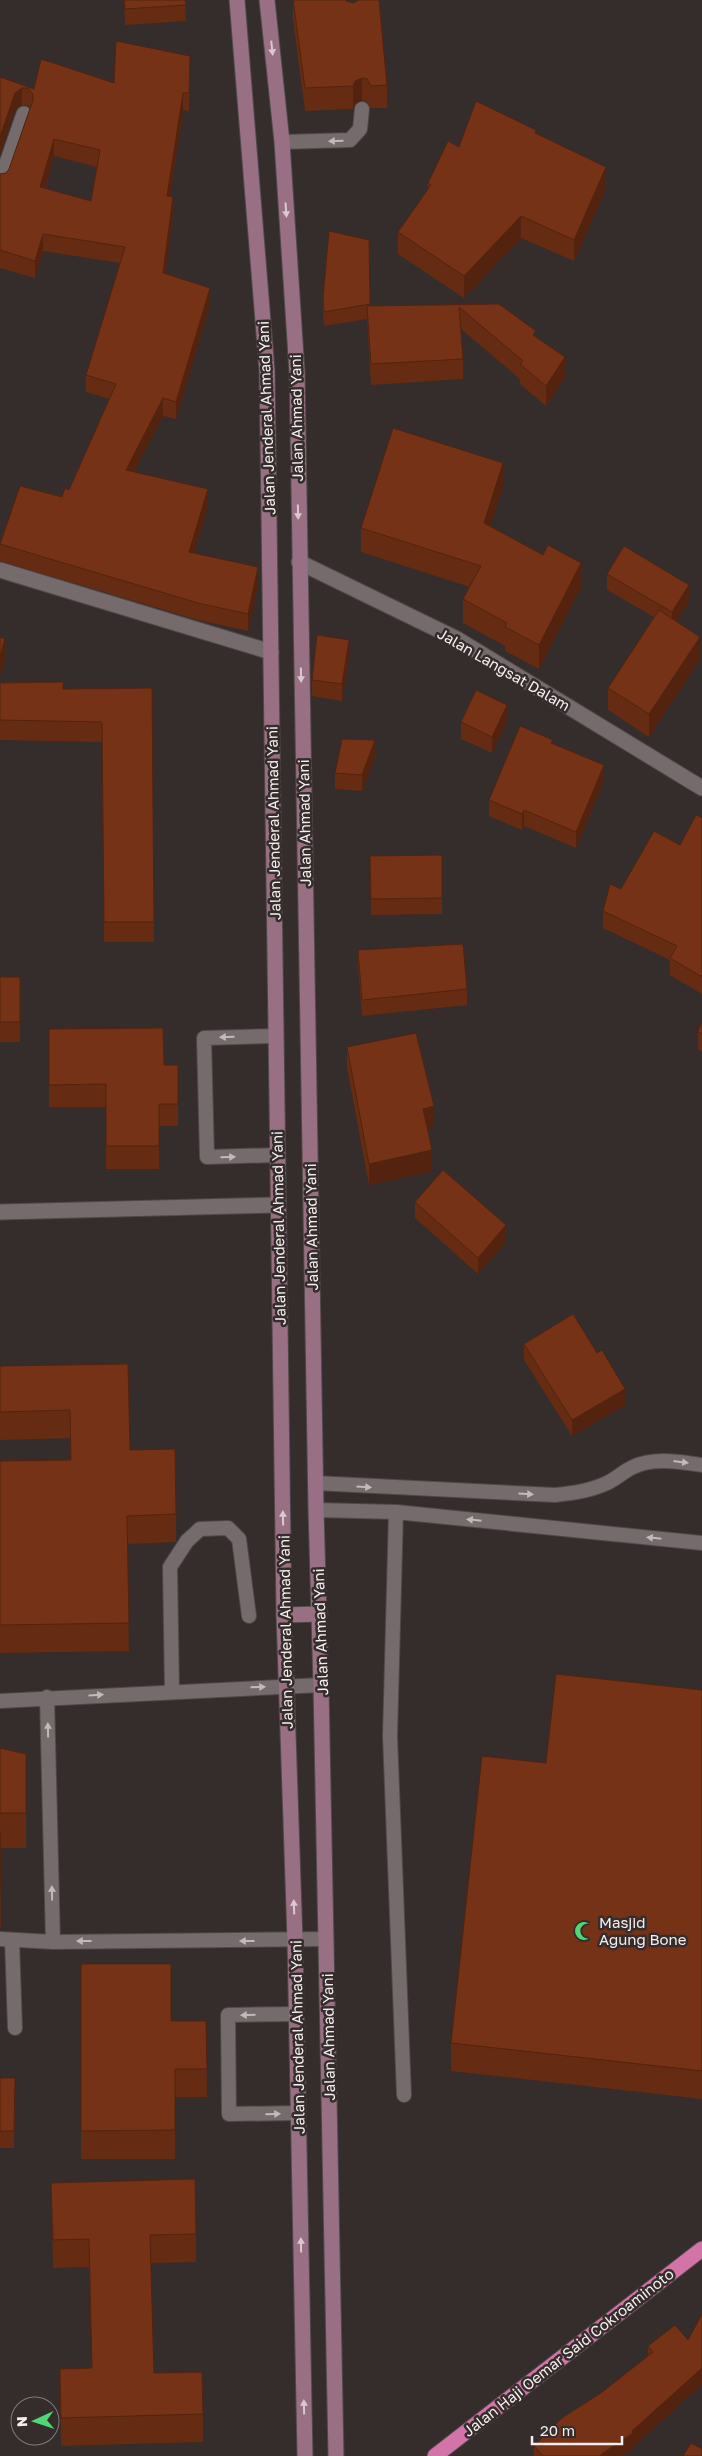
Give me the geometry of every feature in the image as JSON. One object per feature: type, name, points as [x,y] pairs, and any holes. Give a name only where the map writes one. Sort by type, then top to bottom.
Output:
[{"type":"highway","name":"Jalan Haji Oemar Said Cokroaminoto","points":[[435,2456],[702,2249]]},
{"type":"main road","name":"Jalan Jenderal Ahmad Yani","points":[[237,0],[267,371],[284,1615],[296,1940],[305,2456]]},
{"type":"main road","name":"Jalan Ahmad Yani","points":[[267,0],[282,142],[296,372],[315,1483],[320,1614],[336,2456]]},
{"type":"main road","points":[[284,1615],[320,1614]]},
{"type":"street","points":[[0,184],[24,114]]},
{"type":"street","name":"Jalan Langsat Dalam","points":[[299,562],[457,639],[702,788]]},
{"type":"street","points":[[0,570],[271,652]]},
{"type":"street","points":[[0,1212],[277,1205]]},
{"type":"lane","points":[[282,142],[350,140],[360,129],[362,109]]},
{"type":"lane","points":[[275,1036],[204,1038],[207,1157],[277,1155]]},
{"type":"lane","points":[[315,1483],[555,1495],[582,1493],[608,1483],[634,1467],[650,1462],[676,1461],[702,1465]]},
{"type":"lane","points":[[316,1510],[396,1512],[702,1544]]},
{"type":"lane","points":[[396,1512],[390,1736],[404,2095]]},
{"type":"lane","points":[[172,1691],[170,1567],[187,1541],[200,1529],[228,1528],[239,1538],[249,1616]]},
{"type":"lane","points":[[0,1701],[47,1697],[321,1685]]},
{"type":"lane","points":[[47,1697],[53,1942]]},
{"type":"lane","points":[[15,2028],[6,1939],[53,1942],[326,1939]]},
{"type":"lane","points":[[297,2014],[228,2015],[229,2114],[299,2113]]},
{"type":"building","points":[[124,0],[185,0],[186,5],[125,9]]},
{"type":"building","points":[[293,0],[346,0],[354,3],[358,0],[379,0],[387,85],[371,86],[367,79],[362,78],[355,81],[353,86],[305,88]]},
{"type":"building","points":[[116,41],[190,56],[189,93],[183,93],[167,196],[173,197],[163,273],[210,288],[176,402],[163,398],[126,470],[208,489],[189,552],[258,567],[248,614],[198,603],[0,544],[20,486],[62,497],[65,488],[69,490],[116,384],[86,375],[125,247],[43,234],[35,261],[0,250],[0,174],[6,173],[9,169],[33,100],[33,94],[28,88],[22,88],[15,93],[0,137],[0,77],[34,89],[41,59],[114,83]],"holes":[[[54,139],[100,150],[91,201],[40,187]]]},
{"type":"building","points":[[476,101],[536,130],[535,133],[606,167],[574,240],[521,216],[464,276],[398,232],[431,185],[428,183],[448,141],[459,147]]},
{"type":"building","points":[[329,231],[369,240],[370,304],[324,312],[323,298]]},
{"type":"building","points":[[499,304],[536,331],[533,335],[565,357],[546,386],[520,364],[523,361],[459,307],[463,359],[371,364],[367,306]]},
{"type":"building","points":[[393,428],[503,463],[484,523],[543,555],[548,545],[581,563],[539,645],[505,627],[507,623],[463,599],[481,566],[361,528]]},
{"type":"building","points":[[624,546],[689,585],[672,612],[607,574]]},
{"type":"building","points":[[659,610],[700,637],[649,714],[608,688]]},
{"type":"building","points":[[317,635],[349,640],[342,684],[312,680]]},
{"type":"building","points":[[0,637],[5,639],[0,657]]},
{"type":"building","points":[[63,682],[63,689],[152,688],[154,922],[104,922],[102,722],[0,720],[0,683]]},
{"type":"building","points":[[476,690],[507,705],[492,737],[461,722]]},
{"type":"building","points":[[520,726],[553,740],[551,743],[604,765],[576,832],[524,810],[522,814],[489,800]]},
{"type":"building","points":[[342,739],[375,740],[362,775],[335,773]]},
{"type":"building","points":[[696,815],[702,818],[702,977],[670,958],[677,946],[603,911],[610,884],[621,889],[654,831],[680,845]]},
{"type":"building","points":[[442,855],[442,898],[371,899],[370,856]]},
{"type":"building","points":[[463,944],[467,989],[362,1000],[358,950]]},
{"type":"building","points":[[0,977],[20,977],[20,1022],[0,1022]]},
{"type":"building","points":[[702,1021],[702,1034],[698,1032]]},
{"type":"building","points":[[163,1028],[164,1065],[178,1065],[178,1104],[159,1104],[159,1146],[106,1146],[106,1084],[49,1085],[49,1029]]},
{"type":"building","points":[[416,1033],[434,1106],[423,1109],[432,1150],[369,1164],[347,1047]]},
{"type":"building","points":[[443,1170],[506,1225],[478,1258],[415,1202]]},
{"type":"building","points":[[573,1314],[597,1353],[602,1350],[625,1389],[572,1420],[524,1344]]},
{"type":"building","points":[[128,1364],[130,1450],[175,1449],[176,1514],[127,1516],[129,1623],[0,1625],[0,1461],[71,1460],[70,1410],[0,1412],[0,1366]]},
{"type":"building","name":"Masjid Agung Bone","points":[[556,1674],[702,1690],[702,2071],[451,2043],[482,1756],[546,1763]]},
{"type":"building","points":[[0,1748],[26,1754],[26,1813],[0,1813]]},
{"type":"building","points":[[0,1832],[1,1892],[0,1892]]},
{"type":"building","points":[[81,1964],[171,1964],[171,2021],[206,2021],[207,2069],[175,2069],[175,2130],[81,2131]]},
{"type":"building","points":[[0,2078],[15,2078],[14,2131],[0,2131]]},
{"type":"building","points":[[195,2179],[196,2234],[150,2235],[154,2373],[202,2372],[203,2414],[61,2418],[60,2369],[92,2368],[89,2239],[53,2240],[51,2183]]},
{"type":"building","points":[[702,2314],[702,2368],[632,2431],[633,2433],[600,2456],[543,2456],[534,2446],[562,2418],[601,2393],[653,2352],[648,2346],[675,2325],[688,2340]]},
{"type":"building","points":[[691,2443],[702,2449],[702,2456],[683,2456]]},
{"type":"place","name":"Masjid Agung Bone","points":[[584,1931]]}]
